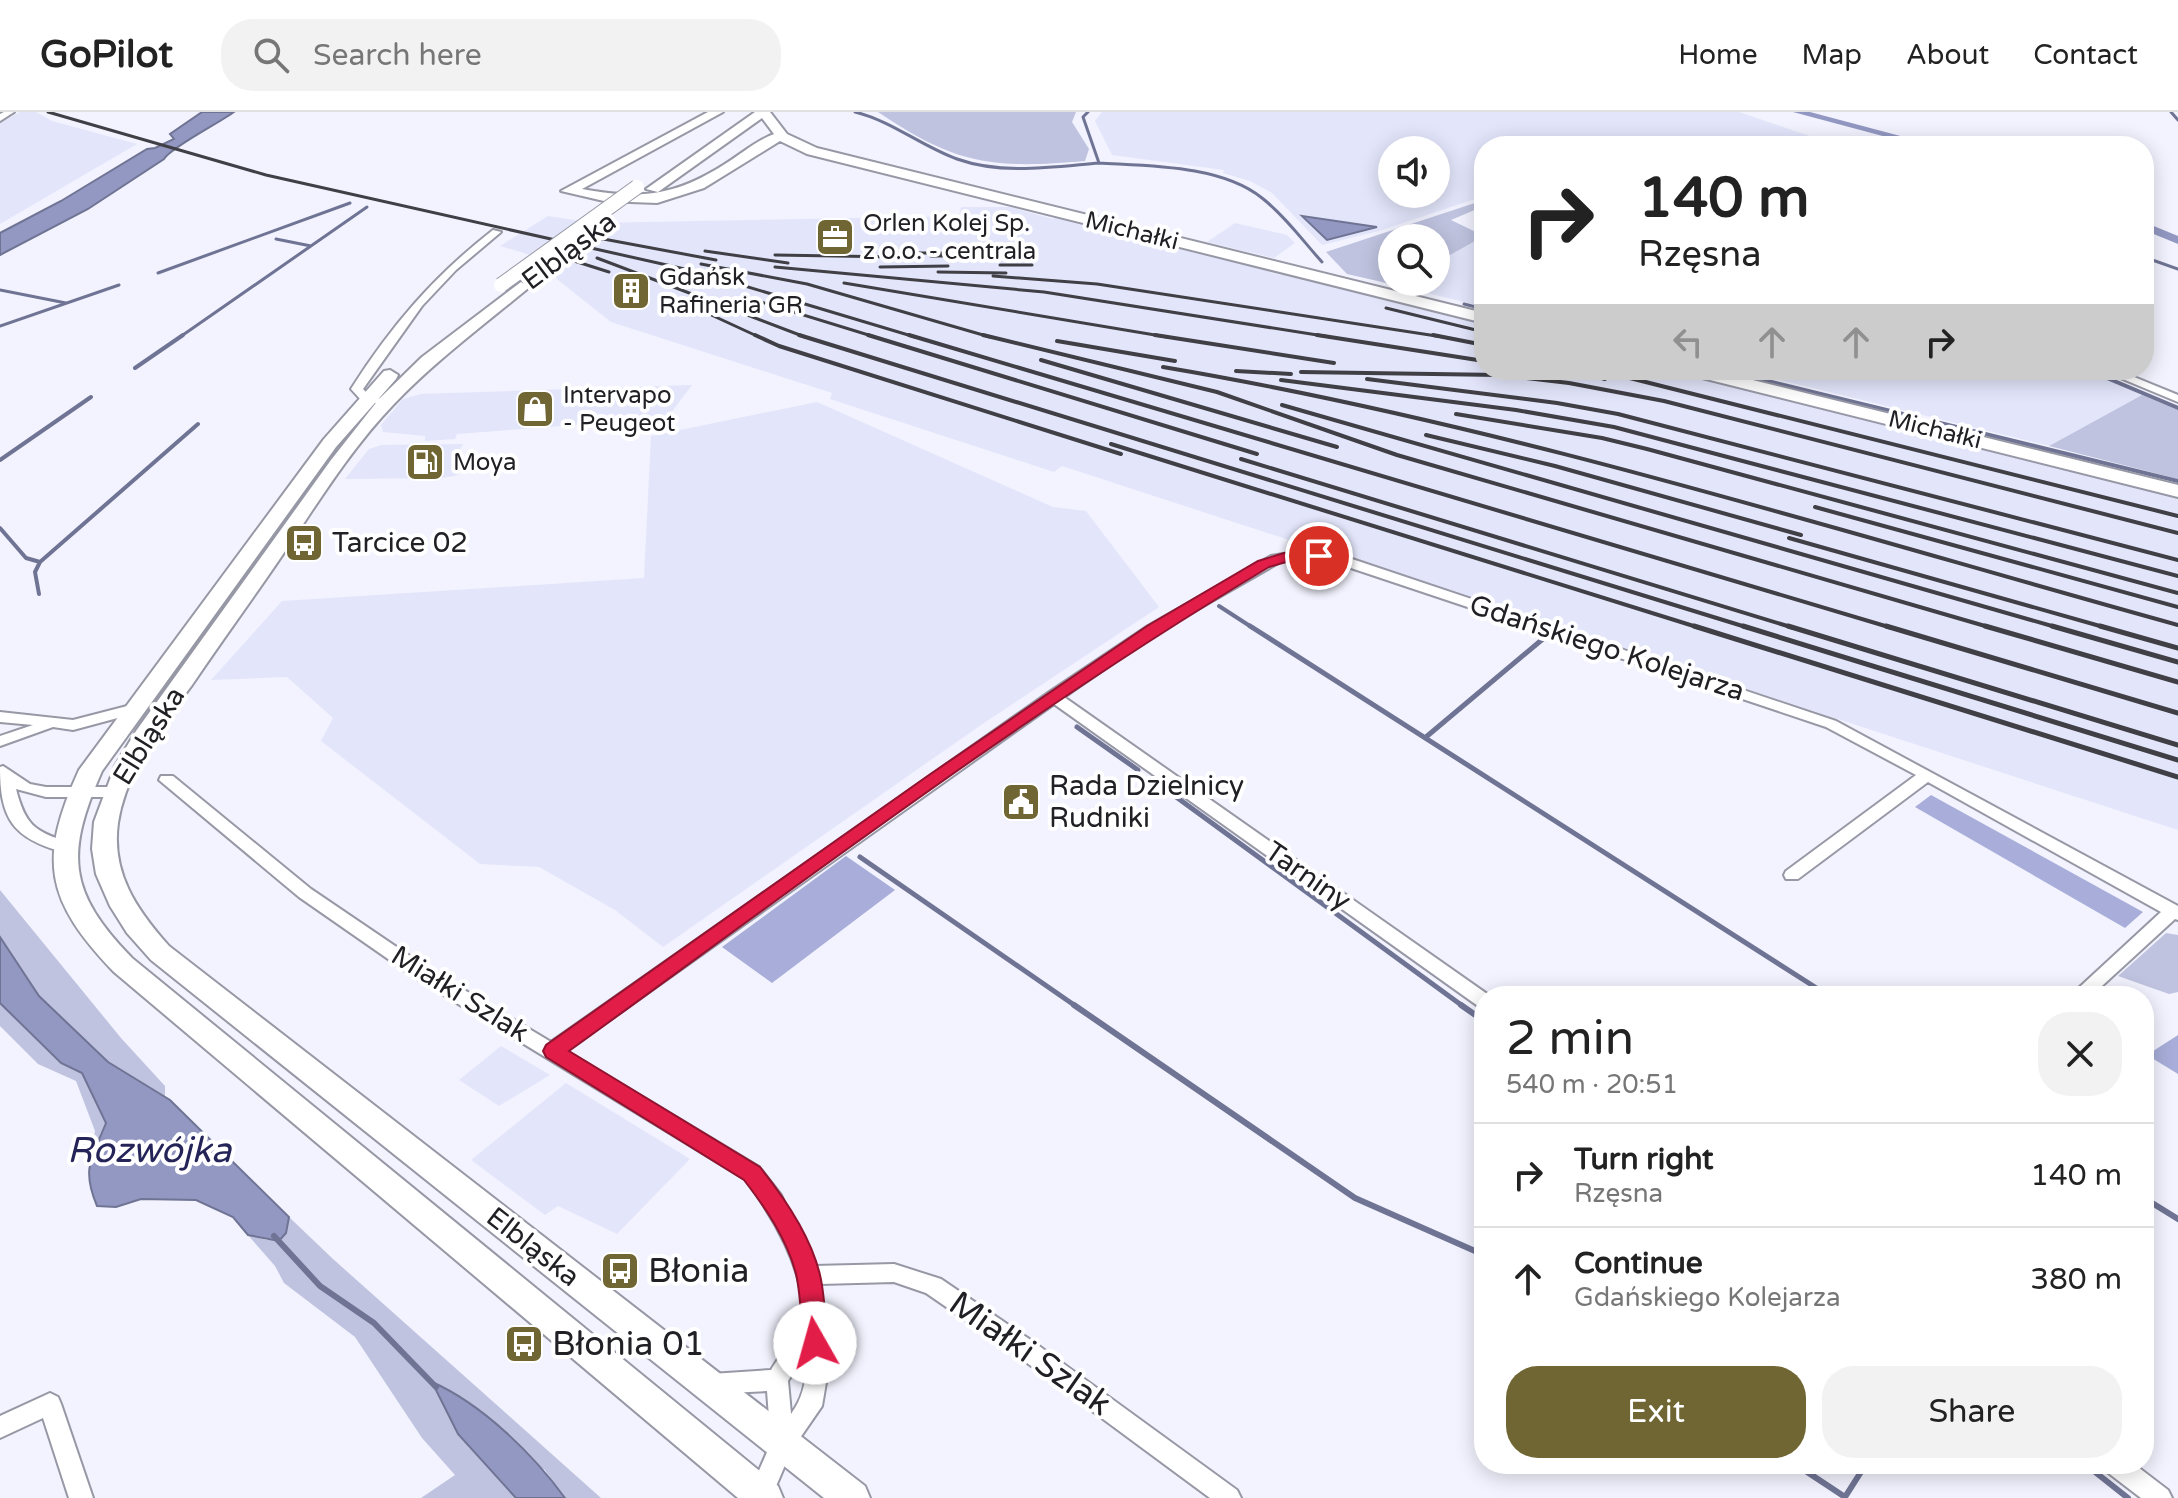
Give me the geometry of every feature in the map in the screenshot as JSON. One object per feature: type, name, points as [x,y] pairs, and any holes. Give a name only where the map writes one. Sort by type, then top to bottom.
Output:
[{"type":"main road","name":"Elbląska","points":[[717,112],[568,191],[639,201],[678,196],[693,190],[774,138],[782,137]]},
{"type":"main road","points":[[745,117],[767,116],[782,137]]},
{"type":"main road","name":"Elbląska","points":[[745,117],[686,149],[407,358],[337,464],[144,736],[114,792],[104,837],[111,882],[124,912],[160,953],[852,1498]]},
{"type":"main road","name":"Elbląska","points":[[745,117],[521,287],[376,401],[330,443],[91,770],[80,792],[63,846],[72,901],[101,945],[762,1497]]},
{"type":"main road","name":"Michałki","points":[[782,137],[812,151],[1474,316]]},
{"type":"main road","name":"Michałki","points":[[1732,380],[2178,491]]},
{"type":"street","points":[[0,118],[10,112]]},
{"type":"street","name":"Elbląska","points":[[376,401],[357,389],[392,333],[433,284],[496,232]]},
{"type":"street","points":[[2131,380],[2178,399]]},
{"type":"street","name":"Gdańskiego Kolejarza","points":[[1053,696],[1153,629],[1276,559],[1301,555],[1341,560],[1831,724],[2175,913],[2091,986]]},
{"type":"street","points":[[553,1051],[1053,696]]},
{"type":"street","name":"Tarniny","points":[[1053,696],[1474,994]]},
{"type":"street","points":[[0,717],[73,725],[135,709]]},
{"type":"street","points":[[0,741],[52,724]]},
{"type":"street","points":[[2,769],[25,788],[46,792],[114,792]]},
{"type":"street","points":[[2,769],[16,821],[26,833],[63,846]]},
{"type":"street","points":[[1792,875],[1927,775]]},
{"type":"street","name":"Miałki Szlak","points":[[167,780],[305,893],[420,972],[752,1173],[774,1201],[808,1275],[818,1365],[811,1406],[783,1443],[762,1497]]},
{"type":"street","name":"Miałki Szlak","points":[[808,1275],[894,1273],[933,1286],[1229,1498]]},
{"type":"street","points":[[707,1384],[777,1380],[812,1321]]},
{"type":"street","name":"Miałki Szlak","points":[[777,1380],[783,1443]]},
{"type":"street","points":[[0,1427],[50,1404],[81,1498]]},
{"type":"street","points":[[2128,1474],[2160,1498]]},
{"type":"shaded area","points":[[20,112],[36,112],[52,121],[137,144],[0,224],[0,123]]},
{"type":"shaded area","points":[[878,112],[1076,112],[1072,122],[1089,149],[1085,161],[1025,164],[976,159],[930,143]]},
{"type":"shaded area","points":[[1102,112],[1739,112],[1810,136],[1474,136],[1474,199],[1450,207],[1450,136],[1378,136],[1378,208],[1448,208],[1400,224],[1378,224],[1378,231],[1322,245],[1272,193],[1250,181],[1223,173],[1224,170],[1112,155],[1095,121]]},
{"type":"shaded area","points":[[1474,203],[1474,210],[1451,220],[1474,231],[1474,242],[1450,255],[1450,224],[1411,224]]},
{"type":"shaded area","points":[[961,207],[1010,207],[1053,219],[1057,216],[1268,269],[1269,272],[1286,273],[1474,320],[1474,380],[1712,380],[2178,496],[2178,830],[1062,466],[1054,472],[830,399],[832,393],[611,322],[558,280],[542,261],[544,259],[500,246],[548,216],[593,223],[959,216]]},
{"type":"shaded area","points":[[1235,223],[1287,235],[1295,243],[1274,258],[1207,242]]},
{"type":"shaded area","points":[[1378,235],[1378,281],[1347,274],[1326,252]]},
{"type":"shaded area","points":[[1474,242],[1474,305],[1440,296],[1450,296],[1450,255]]},
{"type":"shaded area","points":[[1780,380],[2107,380],[2142,395],[2049,446]]},
{"type":"shaded area","name":"Intervapo - Peugeot","points":[[692,385],[667,418],[457,434],[455,439],[425,441],[425,436],[383,432],[381,425],[403,399],[421,394]]},
{"type":"shaded area","points":[[2142,395],[2178,410],[2178,479],[2049,446]]},
{"type":"shaded area","points":[[817,402],[1053,507],[1086,511],[1159,607],[981,725],[663,947],[615,910],[539,867],[480,864],[321,741],[333,718],[287,677],[211,680],[282,601],[644,578],[651,436]]},
{"type":"shaded area","points":[[463,444],[453,464],[463,465],[458,475],[443,478],[345,479],[369,449],[381,445]]},
{"type":"shaded area","points":[[1931,795],[2143,912],[2125,928],[1915,807]]},
{"type":"shaded area","points":[[846,856],[895,890],[772,983],[722,947]]},
{"type":"shaded area","points":[[0,890],[121,1038],[165,1086],[165,1096],[108,1062],[39,996],[0,937]]},
{"type":"shaded area","points":[[2166,933],[2178,935],[2178,992],[2169,994],[2154,986],[2118,976]]},
{"type":"shaded area","points":[[0,1003],[61,1063],[82,1073],[107,1124],[90,1160],[95,1131],[76,1081],[38,1064],[0,1026]]},
{"type":"shaded area","points":[[2178,1035],[2178,1074],[2154,1059],[2154,1050]]},
{"type":"shaded area","points":[[501,1046],[550,1075],[499,1106],[459,1080]]},
{"type":"shaded area","points":[[566,1083],[690,1159],[617,1234],[558,1206],[545,1215],[471,1160]]},
{"type":"shaded area","points":[[289,1217],[601,1498],[565,1498],[544,1469],[514,1495],[516,1498],[421,1498],[455,1475],[422,1438],[355,1337],[284,1283],[275,1266],[248,1235],[267,1240],[286,1233]]},
{"type":"water","points":[[202,112],[234,112],[88,209],[0,255],[0,233],[61,201],[147,149],[174,139],[170,134]]},
{"type":"water","points":[[1302,216],[1377,227],[1327,240]]},
{"type":"water","name":"Rozwójka","points":[[0,937],[39,996],[108,1062],[170,1100],[289,1217],[286,1233],[279,1241],[248,1235],[233,1217],[196,1200],[141,1199],[116,1207],[97,1206],[89,1172],[106,1123],[82,1073],[61,1063],[0,1003]]},
{"type":"water","points":[[432,1382],[451,1391],[488,1417],[538,1464],[565,1498],[516,1498],[458,1434]]},
{"type":"waterway","points":[[855,112],[974,164],[1027,168],[1099,163]]},
{"type":"waterway","points":[[1088,112],[1083,117],[1099,163]]},
{"type":"waterway","points":[[1798,112],[1893,136]]},
{"type":"waterway","points":[[2171,112],[2178,120]]},
{"type":"waterway","points":[[1099,163],[1184,169],[1245,187],[1278,212],[1322,262]]},
{"type":"waterway","points":[[158,273],[350,203]]},
{"type":"waterway","points":[[311,246],[367,207]]},
{"type":"waterway","points":[[2154,230],[2178,240]]},
{"type":"waterway","points":[[276,239],[311,246]]},
{"type":"waterway","points":[[180,337],[311,246]]},
{"type":"waterway","points":[[2154,261],[2178,269]]},
{"type":"waterway","points":[[0,326],[119,285]]},
{"type":"waterway","points":[[0,290],[66,303]]},
{"type":"waterway","points":[[1464,304],[1474,306]]},
{"type":"waterway","points":[[135,368],[183,335]]},
{"type":"waterway","points":[[1763,380],[1907,415]]},
{"type":"waterway","points":[[2112,380],[2178,408]]},
{"type":"waterway","points":[[0,460],[91,397]]},
{"type":"waterway","points":[[1936,422],[2178,481]]},
{"type":"waterway","points":[[40,562],[198,424]]},
{"type":"waterway","points":[[0,528],[26,558],[40,562]]},
{"type":"waterway","points":[[39,594],[35,572],[40,562]]},
{"type":"waterway","points":[[1219,606],[1253,628]]},
{"type":"waterway","points":[[1250,626],[1813,986]]},
{"type":"waterway","points":[[1426,737],[1544,638]]},
{"type":"waterway","points":[[1077,727],[1138,770]]},
{"type":"waterway","points":[[1157,783],[1464,1007]]},
{"type":"waterway","points":[[860,857],[1077,1007]]},
{"type":"waterway","points":[[1074,1005],[1355,1198],[1474,1251]]},
{"type":"waterway","points":[[1461,1005],[1474,1014]]},
{"type":"waterway","points":[[2154,1204],[2178,1219]]},
{"type":"waterway","name":"Rozwójka","points":[[274,1236],[320,1286],[374,1323],[436,1387]]},
{"type":"waterway","points":[[1810,1474],[1845,1497],[1860,1474]]},
{"type":"waterway","points":[[2098,1474],[2128,1498]]},
{"type":"railway","points":[[48,112],[266,175],[698,272],[915,337]]},
{"type":"railway","points":[[582,235],[716,260]]},
{"type":"railway","points":[[705,251],[788,263]]},
{"type":"railway","points":[[886,253],[942,253]]},
{"type":"railway","points":[[775,255],[895,257]]},
{"type":"railway","points":[[931,256],[1015,256]]},
{"type":"railway","points":[[597,258],[803,336]]},
{"type":"railway","points":[[568,259],[609,272]]},
{"type":"railway","points":[[701,264],[807,284],[984,335]]},
{"type":"railway","points":[[1000,265],[1032,265]]},
{"type":"railway","points":[[880,267],[948,266]]},
{"type":"railway","points":[[775,267],[1044,292],[1330,337]]},
{"type":"railway","points":[[938,272],[1006,273]]},
{"type":"railway","points":[[993,276],[1097,284],[1443,337]]},
{"type":"railway","points":[[844,283],[1156,335]]},
{"type":"railway","points":[[748,298],[875,337]]},
{"type":"railway","points":[[694,307],[759,337]]},
{"type":"railway","points":[[1386,308],[1474,330]]},
{"type":"railway","points":[[755,335],[779,346],[1121,454]]},
{"type":"railway","points":[[799,335],[803,336]]},
{"type":"railway","points":[[868,335],[1257,454]]},
{"type":"railway","points":[[909,335],[1892,628]]},
{"type":"railway","points":[[984,335],[1217,392],[1397,455],[1992,628]]},
{"type":"railway","points":[[984,335],[990,337]]},
{"type":"railway","points":[[1156,335],[1334,363]]},
{"type":"railway","points":[[1156,335],[1167,337]]},
{"type":"railway","points":[[1317,335],[1474,359]]},
{"type":"railway","points":[[1433,335],[1474,343]]},
{"type":"railway","points":[[803,336],[1749,628]]},
{"type":"railway","points":[[1057,341],[1175,361]]},
{"type":"railway","points":[[1041,360],[1337,447]]},
{"type":"railway","points":[[1163,367],[1292,391],[1547,450],[2178,625]]},
{"type":"railway","points":[[1236,371],[1291,374]]},
{"type":"railway","points":[[1301,372],[1474,375]]},
{"type":"railway","points":[[1367,379],[1557,403],[1618,414],[2178,560]]},
{"type":"railway","points":[[1281,380],[1516,410],[1614,427],[2178,576]]},
{"type":"railway","points":[[1543,380],[1664,401],[2178,533]]},
{"type":"railway","points":[[1638,380],[2178,516]]},
{"type":"railway","points":[[1282,405],[2059,628]]},
{"type":"railway","points":[[1456,414],[1602,438],[1647,449],[2178,593]]},
{"type":"railway","points":[[1426,435],[1555,466],[1801,535]]},
{"type":"railway","points":[[1111,444],[1700,628]]},
{"type":"railway","points":[[1241,459],[1794,628]]},
{"type":"railway","points":[[1815,507],[2178,607]]},
{"type":"railway","points":[[1789,538],[2107,628]]},
{"type":"railway","points":[[1694,626],[2178,777]]},
{"type":"railway","points":[[1743,626],[2178,760]]},
{"type":"railway","points":[[1788,626],[2178,745]]},
{"type":"railway","points":[[1886,626],[2178,713]]},
{"type":"railway","points":[[1985,626],[2178,682]]},
{"type":"railway","points":[[2052,626],[2059,628]]},
{"type":"railway","points":[[2100,626],[2178,648]]},
{"type":"railway","points":[[2059,628],[2178,662]]},
{"type":"place","name":"Orlen Kolej Sp. z o.o. - centrala","points":[[835,237]]},
{"type":"place","name":"Gdańsk Rafineria GR","points":[[631,291]]},
{"type":"place","name":"Intervapo - Peugeot","points":[[535,409]]},
{"type":"place","name":"Moya","points":[[425,462]]},
{"type":"place","name":"Tarcice 02","points":[[304,543]]},
{"type":"place","name":"Rada Dzielnicy Rudniki","points":[[1021,802]]},
{"type":"place","name":"Błonia","points":[[620,1271]]},
{"type":"place","name":"Błonia 01","points":[[524,1344]]},
{"type":"route","points":[[815,1343],[808,1275],[800,1252],[774,1201],[752,1173],[553,1051],[1053,696],[1153,629],[1263,564],[1284,557],[1319,556]]}]
